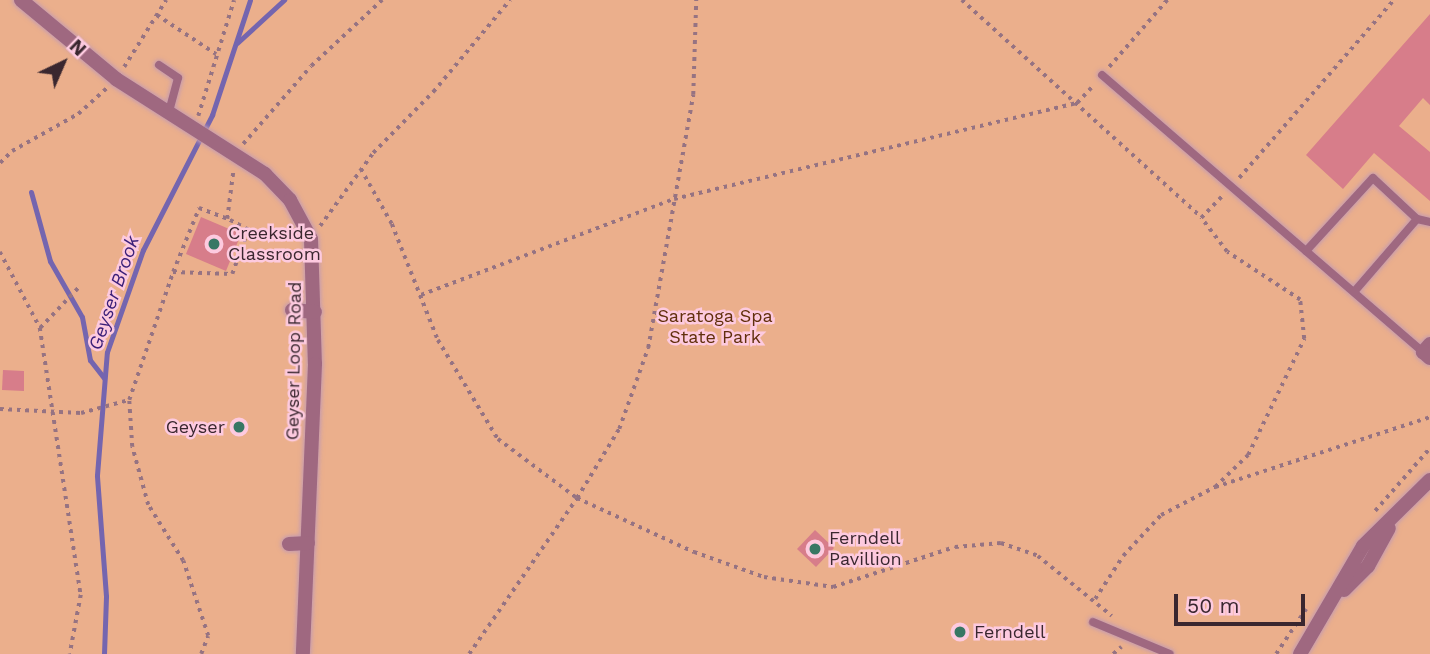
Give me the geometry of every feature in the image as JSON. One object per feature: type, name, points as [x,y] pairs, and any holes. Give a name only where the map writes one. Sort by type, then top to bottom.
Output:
[{"type":"street","name":"Geyser Loop Road","points":[[21,0],[116,79],[233,153],[290,200],[311,239],[315,312],[303,654]]},
{"type":"street","points":[[292,310],[315,312]]},
{"type":"street","points":[[1300,654],[1335,599],[1368,566],[1392,520],[1430,480]]},
{"type":"street","points":[[289,544],[308,544]]},
{"type":"lane","points":[[159,65],[178,78],[169,112]]},
{"type":"lane","points":[[1102,75],[1354,292],[1428,351]]},
{"type":"lane","points":[[1306,251],[1373,178],[1417,219],[1430,222]]},
{"type":"lane","points":[[1354,292],[1417,219]]},
{"type":"lane","points":[[1093,622],[1170,654]]},
{"type":"path","points":[[0,163],[12,151],[78,114],[116,79],[166,0]]},
{"type":"path","points":[[192,127],[233,0]]},
{"type":"path","points":[[227,219],[233,153],[312,66],[382,0]]},
{"type":"path","points":[[311,239],[361,169],[510,0]]},
{"type":"path","points":[[469,654],[577,498],[619,429],[648,348],[693,94],[696,0]]},
{"type":"path","points":[[962,0],[1201,218],[1227,253],[1300,300],[1304,340],[1248,455],[1215,486]]},
{"type":"path","points":[[1109,68],[1167,0]]},
{"type":"path","points":[[1201,218],[1394,0]]},
{"type":"path","points":[[157,15],[216,54]]},
{"type":"path","points":[[420,295],[674,199],[1077,103],[1093,86]]},
{"type":"path","points":[[361,169],[392,224],[438,340],[498,439],[577,498],[694,552],[764,577],[833,587],[955,547],[1001,543],[1038,556],[1095,599],[1123,556],[1161,515],[1215,486],[1430,417]]},
{"type":"path","points":[[173,272],[232,274],[248,230],[199,208],[173,272],[129,400],[132,447],[148,505],[183,561],[208,636],[201,654]]},
{"type":"path","points":[[0,252],[40,328],[81,595],[71,654]]},
{"type":"path","points":[[40,328],[78,288]]},
{"type":"path","points":[[0,409],[55,415],[82,413],[129,400]]},
{"type":"green space","name":"Saratoga Spa State Park","points":[[0,0],[1430,0],[1430,654],[0,654]]},
{"type":"building","points":[[1430,14],[1430,105],[1423,98],[1399,126],[1430,152],[1430,201],[1374,153],[1343,189],[1306,155]]},
{"type":"building","name":"Creekside Classroom","points":[[201,217],[241,234],[226,271],[186,254]]},
{"type":"building","points":[[3,370],[24,371],[24,391],[2,390]]},
{"type":"building","name":"Ferndell Pavillion","points":[[815,530],[834,548],[816,567],[797,549]]},
{"type":"waterway","name":"Geyser Brook","points":[[104,654],[106,596],[97,475],[107,352],[143,250],[212,115],[250,0]]},
{"type":"waterway","name":"Geyser Brook","points":[[237,43],[284,0]]},
{"type":"waterway","points":[[31,192],[50,261],[82,317],[90,360],[104,378]]},
{"type":"place","name":"Creekside Classroom","points":[[214,244]]},
{"type":"place","name":"Geyser","points":[[239,427]]},
{"type":"place","name":"Ferndell Pavillion","points":[[815,549]]},
{"type":"place","name":"Ferndell","points":[[960,632]]}]
